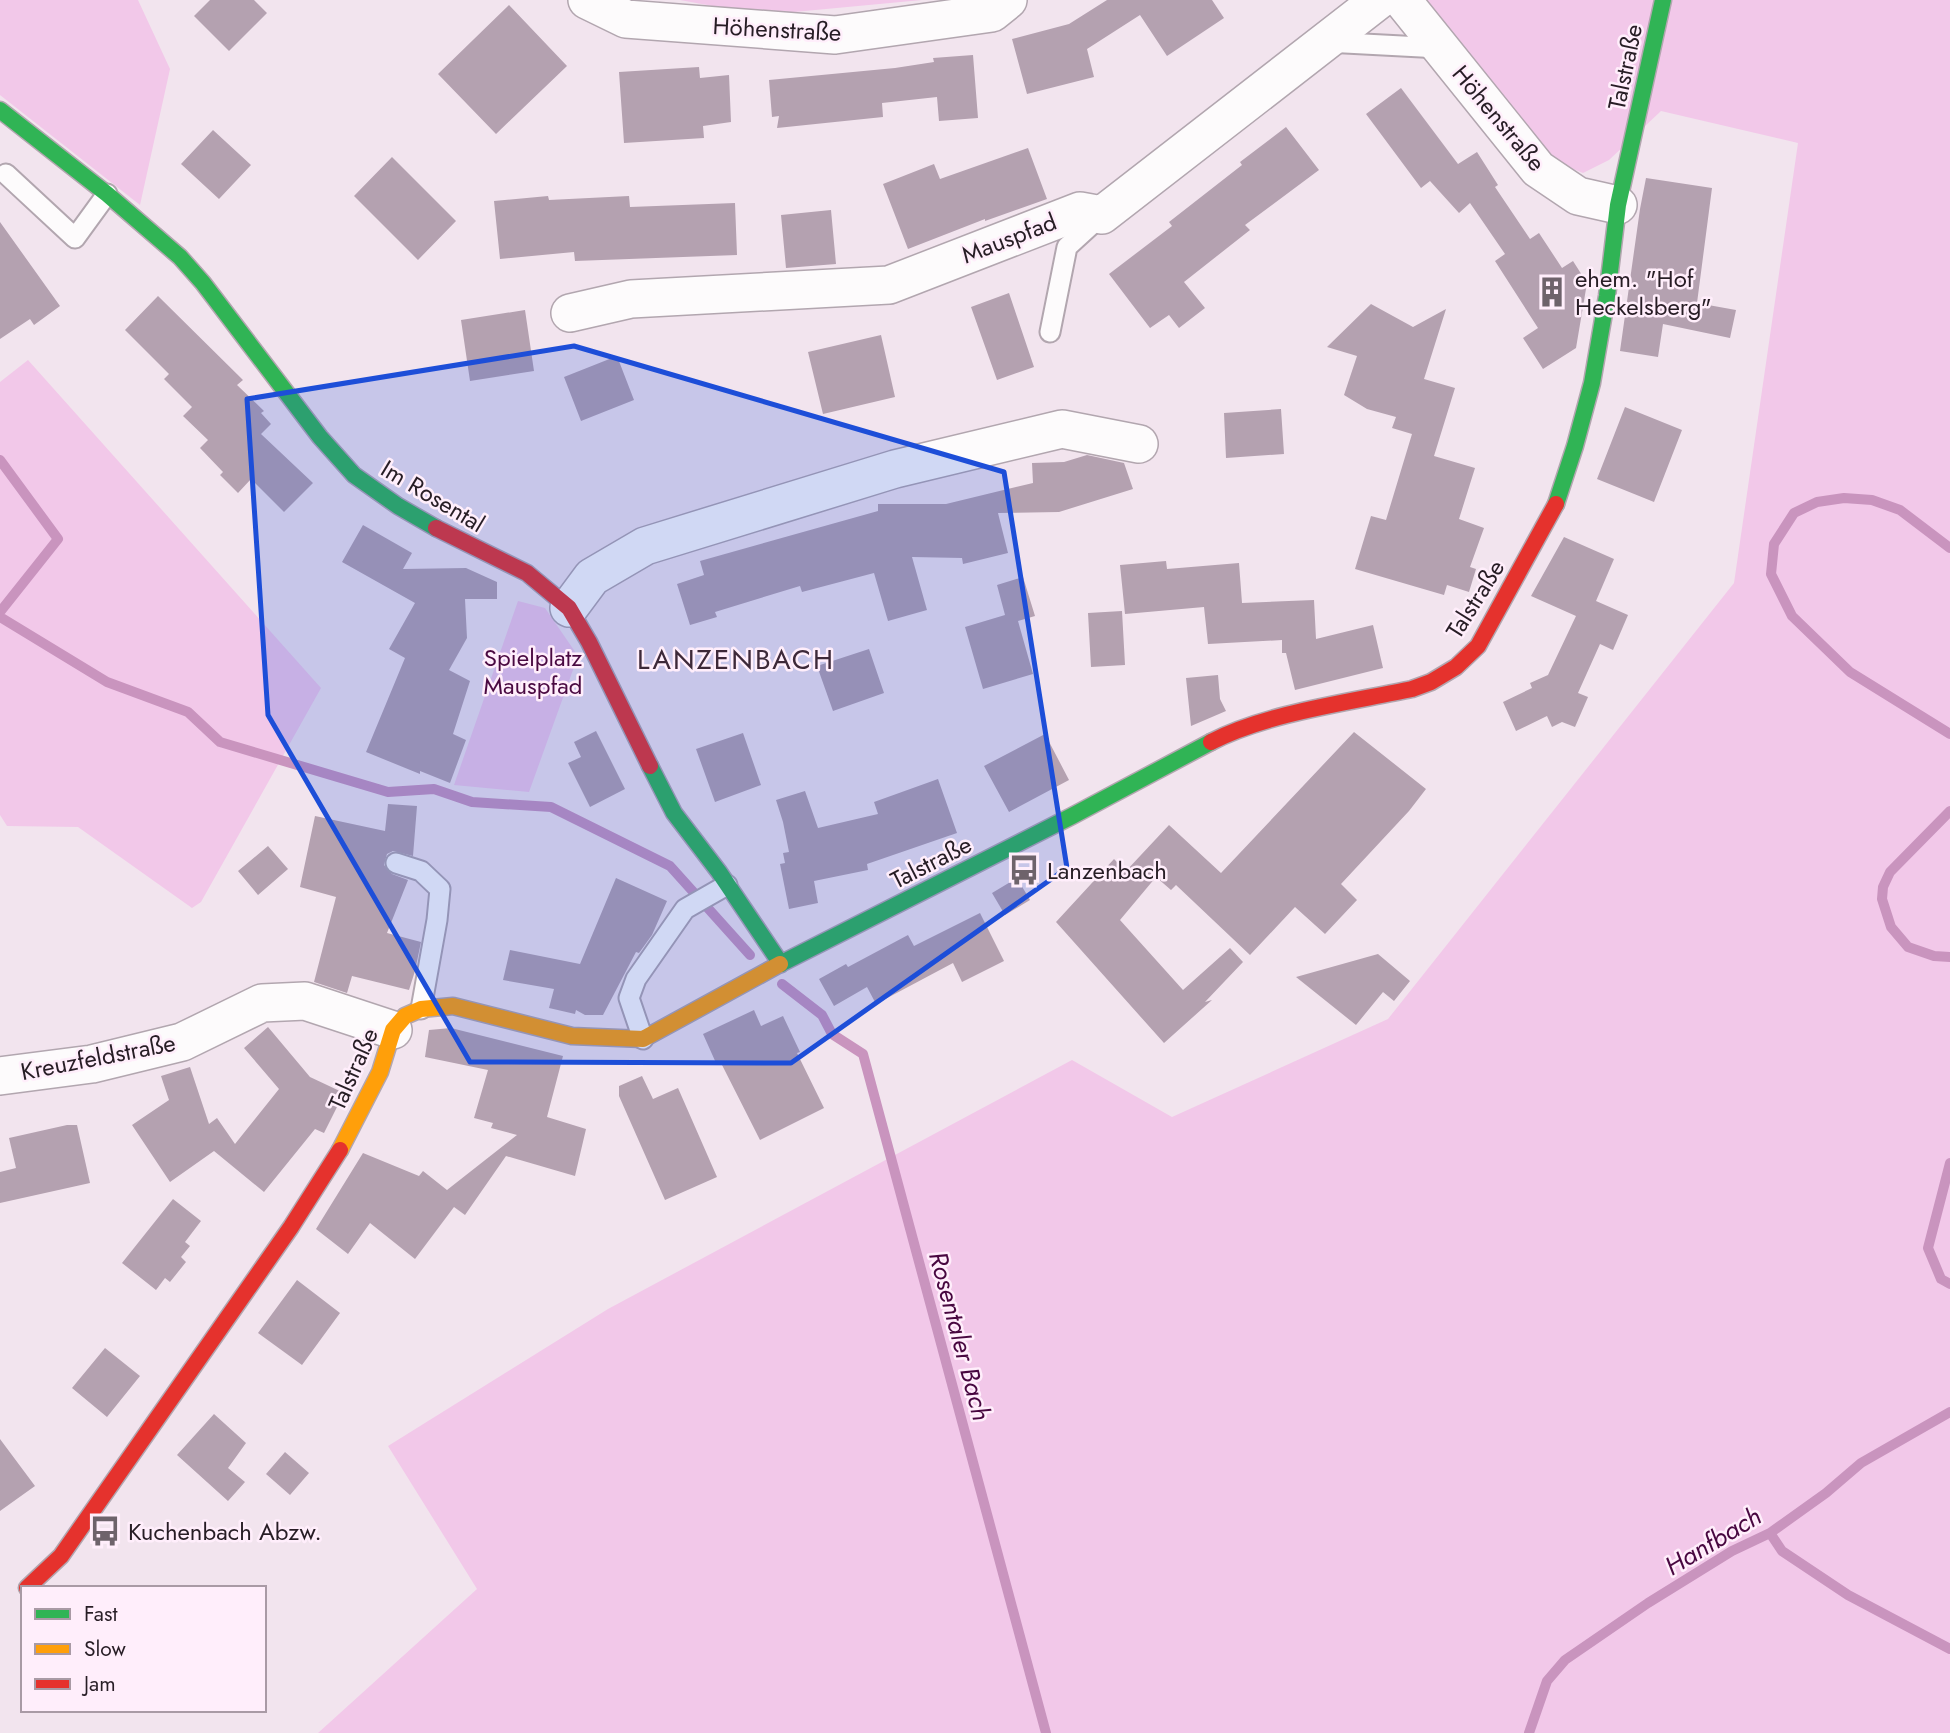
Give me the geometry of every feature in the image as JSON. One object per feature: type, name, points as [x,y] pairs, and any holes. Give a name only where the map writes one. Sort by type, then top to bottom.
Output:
[{"type":"main road","name":"Talstraße","points":[[643,1039],[781,964],[1072,816],[1222,736],[1287,715],[1412,689],[1447,672],[1478,646],[1553,512],[1576,446],[1601,333],[1618,205],[1663,0]]},
{"type":"main road","name":"Im Rosental","points":[[0,110],[162,240],[203,283],[289,398],[336,457],[354,475],[431,526],[527,573],[569,608],[589,642],[674,813],[781,964]]},
{"type":"main road","points":[[407,1020],[453,1006],[572,1036],[643,1039]]},
{"type":"main road","name":"Talstraße","points":[[27,1586],[61,1556],[291,1227],[334,1161],[407,1020]]},
{"type":"street","name":"Höhenstraße","points":[[587,0],[626,19],[835,35],[992,13],[1007,0]]},
{"type":"street","points":[[1102,215],[1379,0]]},
{"type":"street","name":"Höhenstraße","points":[[1402,0],[1538,169],[1578,196],[1618,205]]},
{"type":"street","name":"Mauspfad","points":[[570,313],[631,299],[889,285],[1080,211],[1102,215]]},
{"type":"street","points":[[569,608],[592,577],[645,547],[895,470],[1062,429],[1139,444]]},
{"type":"street","name":"Kreuzfeldstraße","points":[[0,1076],[92,1064],[182,1042],[262,1003],[305,1001],[407,1020]]},
{"type":"lane","points":[[1325,42],[1440,48]]},
{"type":"lane","points":[[6,174],[75,238],[107,194]]},
{"type":"lane","points":[[1050,332],[1067,247],[1102,215]]},
{"type":"lane","points":[[396,863],[421,871],[440,889],[437,919],[407,1020]]},
{"type":"lane","points":[[643,1039],[629,998],[636,979],[685,909],[727,885]]},
{"type":"highlighted area","points":[[574,346],[1004,472],[1067,868],[791,1063],[470,1062],[268,715],[247,399]]},
{"type":"green space","points":[[0,0],[138,0],[170,69],[140,205],[0,95]]},
{"type":"green space","points":[[680,0],[922,0],[761,15]]},
{"type":"green space","points":[[1421,0],[1950,0],[1950,1733],[318,1733],[477,1589],[388,1446],[608,1309],[1072,1060],[1172,1117],[1388,1019],[1734,583],[1798,143],[1661,111],[1609,160],[1583,173],[1551,160]]},
{"type":"green space","points":[[28,360],[321,688],[201,902],[192,908],[78,827],[7,826],[0,815],[0,382]]},
{"type":"green space","name":"Spielplatz Mauspfad","points":[[518,601],[545,608],[578,656],[529,792],[454,785]]},
{"type":"building","points":[[210,0],[254,0],[267,13],[229,51],[194,16]]},
{"type":"building","points":[[1107,0],[1212,0],[1224,18],[1167,56],[1140,15],[1087,49],[1094,77],[1027,94],[1012,39],[1069,24]]},
{"type":"building","points":[[509,5],[567,66],[496,134],[438,74]]},
{"type":"building","points":[[973,55],[978,118],[939,121],[937,97],[882,103],[883,117],[777,128],[779,116],[772,117],[769,80],[895,68],[934,62],[933,58]]},
{"type":"building","points":[[699,67],[700,78],[729,75],[731,122],[703,126],[704,138],[624,143],[619,72]]},
{"type":"building","points":[[1401,88],[1458,164],[1477,152],[1498,185],[1495,187],[1530,239],[1539,233],[1562,268],[1573,261],[1587,283],[1576,348],[1543,369],[1523,338],[1538,328],[1495,261],[1505,254],[1470,203],[1459,213],[1430,181],[1421,188],[1366,114]]},
{"type":"building","points":[[1286,127],[1319,170],[1245,225],[1250,230],[1184,282],[1205,308],[1179,328],[1169,315],[1150,328],[1109,274],[1172,226],[1169,222]]},
{"type":"building","points":[[213,130],[251,165],[219,199],[181,164]]},
{"type":"building","points":[[1028,148],[1047,199],[985,219],[908,249],[883,184],[934,164],[940,179]]},
{"type":"building","points":[[392,157],[456,221],[418,260],[354,196]]},
{"type":"building","points":[[1646,178],[1712,188],[1697,303],[1736,310],[1730,338],[1663,324],[1658,357],[1620,351]]},
{"type":"building","points":[[548,196],[549,200],[629,196],[630,207],[735,203],[737,255],[575,261],[574,252],[500,259],[494,201]]},
{"type":"building","points":[[831,210],[836,264],[786,268],[781,215]]},
{"type":"building","points":[[0,222],[60,306],[34,325],[30,319],[0,339]]},
{"type":"building","points":[[1009,293],[1034,367],[997,380],[971,307]]},
{"type":"building","points":[[158,296],[243,380],[237,385],[264,411],[261,413],[271,424],[261,434],[313,483],[284,512],[251,479],[238,493],[220,475],[223,472],[200,448],[208,440],[183,416],[192,407],[164,379],[169,374],[125,330]]},
{"type":"building","points":[[1371,304],[1413,327],[1446,309],[1424,379],[1455,388],[1434,456],[1475,468],[1459,519],[1484,528],[1470,567],[1476,569],[1469,592],[1447,585],[1444,595],[1355,569],[1371,516],[1386,520],[1412,434],[1392,428],[1396,417],[1367,409],[1344,395],[1357,356],[1327,347]]},
{"type":"building","points":[[525,310],[534,371],[470,381],[461,320]]},
{"type":"building","points":[[881,335],[895,397],[823,414],[808,352]]},
{"type":"building","points":[[617,356],[634,400],[581,421],[564,377]]},
{"type":"building","points":[[1625,407],[1682,430],[1654,502],[1597,479]]},
{"type":"building","points":[[1281,409],[1284,454],[1226,458],[1224,413]]},
{"type":"building","points":[[1087,455],[1124,463],[1133,489],[1059,512],[998,513],[1008,553],[963,564],[962,558],[912,557],[927,610],[888,621],[874,573],[802,592],[800,586],[715,612],[717,617],[690,625],[677,584],[704,575],[700,561],[878,511],[878,504],[946,504],[1033,483],[1032,463],[1064,462]]},
{"type":"building","points":[[363,525],[412,553],[403,569],[466,568],[497,582],[497,599],[465,599],[467,638],[449,670],[470,681],[453,734],[466,740],[450,783],[366,752],[405,658],[389,649],[415,603],[342,562]]},
{"type":"building","points":[[1564,537],[1614,559],[1596,601],[1628,615],[1613,650],[1600,644],[1578,693],[1588,697],[1575,727],[1562,722],[1552,727],[1547,716],[1516,731],[1503,702],[1532,688],[1530,683],[1548,675],[1576,616],[1531,596]]},
{"type":"building","points":[[1166,561],[1167,569],[1239,563],[1242,603],[1314,600],[1316,639],[1373,625],[1383,668],[1295,690],[1286,653],[1282,653],[1282,640],[1208,644],[1204,607],[1125,614],[1120,565]]},
{"type":"building","points":[[1023,577],[1035,616],[1018,621],[1033,674],[983,689],[965,627],[1005,615],[997,585]]},
{"type":"building","points":[[1122,611],[1125,665],[1091,667],[1088,613]]},
{"type":"building","points":[[869,649],[884,693],[833,711],[817,666]]},
{"type":"building","points":[[1218,675],[1220,699],[1226,711],[1191,726],[1186,678]]},
{"type":"building","points":[[596,731],[625,789],[590,807],[568,763],[581,757],[574,742]]},
{"type":"building","points":[[1354,732],[1426,789],[1341,884],[1357,900],[1325,934],[1295,907],[1250,955],[1176,885],[1171,890],[1156,877],[1120,920],[1183,990],[1230,948],[1243,962],[1205,1002],[1212,1000],[1164,1043],[1056,922],[1114,859],[1126,871],[1169,825],[1221,873]]},
{"type":"building","points":[[743,733],[761,785],[715,802],[696,749]]},
{"type":"building","points":[[1045,734],[1069,780],[1009,812],[984,766]]},
{"type":"building","points":[[938,779],[957,833],[867,864],[868,870],[814,881],[818,903],[789,909],[780,864],[785,863],[783,853],[789,852],[776,800],[805,791],[818,828],[878,814],[874,802]]},
{"type":"building","points":[[388,804],[417,806],[413,856],[393,851],[387,854],[384,865],[392,874],[408,880],[387,933],[421,942],[415,971],[409,990],[352,976],[347,993],[314,982],[336,897],[300,887],[315,816],[385,831]]},
{"type":"building","points":[[268,846],[288,869],[258,895],[238,871]]},
{"type":"building","points":[[616,878],[667,901],[652,935],[639,953],[636,952],[603,1015],[585,1015],[576,1010],[575,1014],[549,1008],[554,989],[503,980],[510,950],[580,964]]},
{"type":"building","points":[[1017,878],[1030,900],[1005,915],[992,893]]},
{"type":"building","points":[[980,913],[1004,961],[962,982],[953,963],[876,1004],[867,987],[834,1006],[819,979],[908,935],[914,946]]},
{"type":"building","points":[[1378,954],[1410,981],[1394,1001],[1383,992],[1356,1025],[1296,977]]},
{"type":"building","points":[[754,1010],[761,1026],[783,1016],[800,1052],[797,1053],[824,1108],[760,1140],[720,1061],[716,1063],[703,1034]]},
{"type":"building","points":[[268,1027],[310,1077],[344,1093],[324,1133],[315,1129],[264,1192],[214,1151],[170,1182],[132,1125],[169,1100],[161,1076],[190,1067],[209,1124],[217,1118],[235,1144],[279,1089],[244,1048]]},
{"type":"building","points":[[451,1028],[563,1056],[547,1117],[586,1129],[575,1176],[506,1156],[465,1215],[454,1207],[415,1259],[370,1223],[348,1254],[316,1229],[363,1153],[419,1176],[423,1171],[447,1190],[517,1135],[491,1128],[493,1123],[474,1118],[488,1070],[425,1057],[429,1030]]},
{"type":"building","points":[[642,1076],[653,1099],[678,1088],[717,1177],[665,1200],[619,1096],[619,1086]]},
{"type":"building","points":[[77,1125],[90,1183],[0,1203],[0,1172],[16,1168],[9,1138]]},
{"type":"building","points":[[173,1199],[201,1221],[185,1242],[190,1246],[181,1257],[186,1262],[170,1282],[165,1278],[156,1290],[122,1263]]},
{"type":"building","points":[[297,1280],[340,1313],[302,1365],[258,1333]]},
{"type":"building","points":[[105,1348],[140,1376],[107,1417],[72,1388]]},
{"type":"building","points":[[214,1414],[246,1443],[228,1468],[245,1482],[228,1501],[177,1455]]},
{"type":"building","points":[[0,1439],[35,1486],[0,1511]]},
{"type":"building","points":[[285,1452],[309,1473],[290,1495],[266,1474]]},
{"type":"waterway","name":"Rosentaler Bach","points":[[0,460],[58,539],[0,612]]},
{"type":"waterway","name":"Hanfbach","points":[[1950,548],[1900,510],[1872,500],[1844,498],[1817,502],[1794,513],[1774,544],[1771,574],[1792,616],[1850,672],[1950,734]]},
{"type":"waterway","name":"Rosentaler Bach","points":[[0,617],[107,682],[188,712],[220,742],[388,792],[434,789],[472,802],[551,807],[670,866],[750,955]]},
{"type":"waterway","name":"Hanfbach","points":[[1950,811],[1890,872],[1883,887],[1882,899],[1891,927],[1908,947],[1934,956],[1950,957]]},
{"type":"waterway","name":"Rosentaler Bach","points":[[782,984],[822,1015],[832,1034],[863,1054],[1046,1733]]},
{"type":"waterway","name":"Hanfbach","points":[[1950,1163],[1928,1248],[1941,1279],[1950,1284]]},
{"type":"waterway","name":"Hanfbach","points":[[1529,1733],[1547,1681],[1565,1660],[1648,1603],[1732,1551],[1770,1533],[1826,1493],[1861,1463],[1950,1412]]},
{"type":"waterway","points":[[1770,1533],[1782,1551],[1848,1595],[1950,1649]]},
{"type":"traffic: fast","points":[[1556,504],[1592,383],[1607,296],[1618,205],[1663,0]]},
{"type":"traffic: fast","points":[[0,110],[107,194],[180,257],[203,283],[320,437],[354,475],[398,506],[436,528]]},
{"type":"traffic: fast","points":[[780,964],[1072,816],[1211,742]]},
{"type":"traffic: fast","points":[[650,766],[674,813],[719,872],[781,964]]},
{"type":"traffic: slow","points":[[340,1150],[380,1072],[393,1030],[405,1016],[421,1009],[453,1006],[572,1036],[643,1039],[780,964]]},
{"type":"traffic: jam","points":[[1211,742],[1257,723],[1283,716],[1412,689],[1431,682],[1456,667],[1478,646],[1556,504]]},
{"type":"traffic: jam","points":[[436,528],[527,573],[569,608],[589,642],[650,766]]},
{"type":"traffic: jam","points":[[29,1586],[61,1556],[291,1227],[340,1150]]},
{"type":"place","name":"ehem. \"Hof Heckelsberg\"","points":[[1552,292]]},
{"type":"place","name":"Lanzenbach","points":[[1024,870]]},
{"type":"place","name":"Kuchenbach Abzw.","points":[[105,1531]]},
{"type":"district","name":"LANZENBACH","points":[[736,659]]}]
